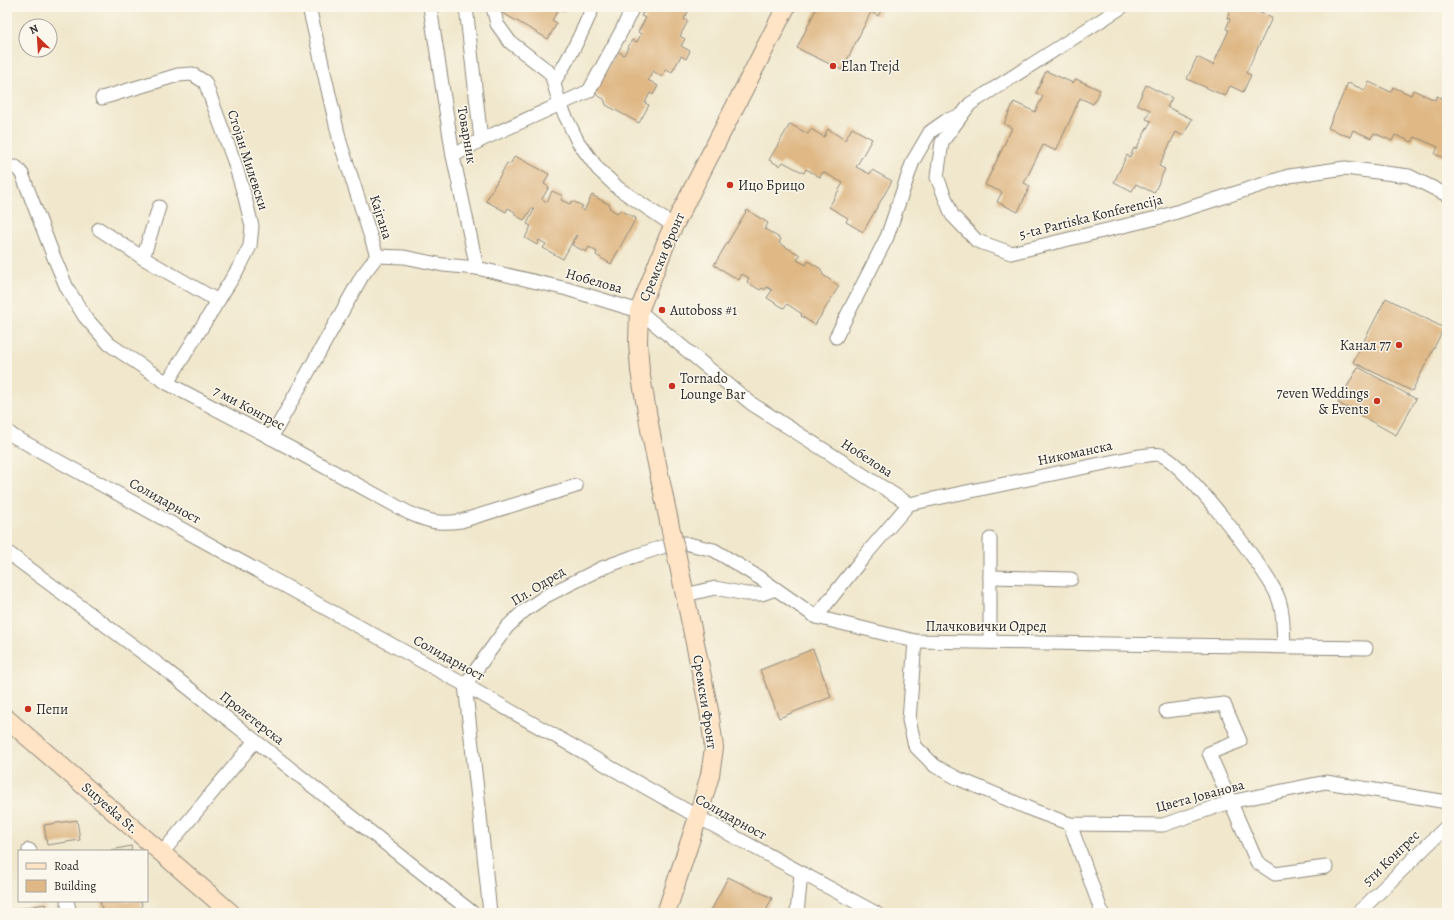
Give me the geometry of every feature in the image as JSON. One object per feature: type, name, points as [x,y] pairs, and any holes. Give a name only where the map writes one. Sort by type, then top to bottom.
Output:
[{"type":"street","name":"Кајгана","points":[[271,438],[362,276],[377,256],[340,142],[309,7]]},
{"type":"street","name":"Товарник","points":[[430,7],[453,156],[477,268]]},
{"type":"street","points":[[466,7],[481,140]]},
{"type":"street","points":[[493,7],[497,24],[510,42],[548,71],[554,82],[560,105],[578,142],[598,169],[618,188],[674,226]]},
{"type":"street","points":[[554,82],[582,33],[593,7]]},
{"type":"street","points":[[453,156],[481,140],[589,92],[633,7]]},
{"type":"street","name":"Сремски Фронт","points":[[666,913],[698,817],[710,775],[714,748],[709,710],[651,435],[640,371],[638,342],[639,311],[674,226],[786,7]]},
{"type":"street","name":"5-ta Partiska Konferencija","points":[[1122,7],[970,104],[942,142],[937,177],[952,215],[977,241],[1011,253],[1161,217],[1289,176],[1345,168],[1409,176],[1447,195]]},
{"type":"street","name":"Стојан Милевски","points":[[102,98],[178,75],[192,74],[204,82],[234,161],[252,226],[250,246],[241,264],[167,383]]},
{"type":"street","points":[[836,337],[886,236],[913,161],[930,132],[947,120],[962,115]]},
{"type":"street","name":"7 ми Конгрес","points":[[7,168],[16,167],[22,174],[67,288],[85,317],[109,344],[167,383],[409,514],[427,520],[443,524],[461,521],[576,486]]},
{"type":"street","points":[[143,258],[159,207]]},
{"type":"street","points":[[99,229],[143,258],[218,301]]},
{"type":"street","name":"Нобелова","points":[[377,256],[404,257],[443,266],[477,268],[567,289],[639,311],[752,404],[909,504]]},
{"type":"street","name":"Солидарност","points":[[7,431],[13,436],[465,685],[698,817],[801,874],[876,913]]},
{"type":"street","name":"Никоманска","points":[[909,504],[1140,456],[1160,454],[1177,465],[1212,504],[1272,584],[1278,596],[1281,609],[1284,646]]},
{"type":"street","points":[[816,617],[862,559],[909,504]]},
{"type":"street","points":[[990,539],[990,642]]},
{"type":"street","name":"Плачковички Одред","points":[[632,557],[668,545],[684,543],[714,550],[776,589],[816,617],[915,642],[1366,648]]},
{"type":"street","name":"Пролетерска","points":[[7,552],[162,667],[474,913]]},
{"type":"street","name":"Пл. Одред","points":[[465,685],[507,627],[524,611],[546,596],[632,557]]},
{"type":"street","points":[[990,577],[1071,579]]},
{"type":"street","points":[[685,595],[715,588],[746,594],[762,594],[776,589]]},
{"type":"street","name":"Цвета Јованова","points":[[915,642],[909,720],[915,746],[935,766],[957,778],[1070,824],[1163,825],[1230,802],[1326,782],[1447,802]]},
{"type":"street","points":[[465,685],[490,913]]},
{"type":"street","points":[[1166,711],[1224,704],[1240,741],[1209,754],[1257,862],[1275,874],[1326,867]]},
{"type":"street","name":"Sutyeska St.","points":[[7,719],[14,733],[162,853],[227,912]]},
{"type":"street","points":[[162,853],[256,741]]},
{"type":"street","points":[[1070,824],[1102,913]]},
{"type":"street","name":"5ти Конгрес","points":[[1358,913],[1447,826]]},
{"type":"street","points":[[797,913],[801,874]]},
{"type":"street","points":[[67,902],[70,913]]},
{"type":"building","points":[[504,7],[566,7],[564,11],[559,9],[552,20],[557,23],[548,39],[501,12]]},
{"type":"building","points":[[637,7],[691,7],[684,19],[688,21],[680,36],[685,39],[681,46],[690,51],[686,59],[681,56],[672,72],[666,69],[662,77],[653,71],[648,80],[658,86],[653,95],[650,93],[645,103],[649,105],[639,123],[606,105],[604,99],[593,93],[617,51],[624,55],[632,40],[637,42],[641,34],[638,32],[646,18],[641,16],[643,13],[636,10]]},
{"type":"building","points":[[817,7],[883,7],[878,16],[871,12],[842,70],[797,48]]},
{"type":"building","points":[[1232,7],[1257,7],[1256,11],[1272,18],[1246,73],[1251,75],[1243,92],[1230,86],[1225,96],[1187,79],[1197,57],[1213,65],[1229,30],[1226,29],[1230,19],[1227,18]]},
{"type":"building","points":[[1046,71],[1073,83],[1076,79],[1100,90],[1093,104],[1080,98],[1056,151],[1043,145],[1024,183],[1030,186],[1018,212],[997,202],[1002,192],[985,185],[1012,128],[1004,124],[1014,102],[1035,112],[1043,96],[1036,93]]},
{"type":"building","points":[[1369,82],[1391,92],[1393,87],[1411,95],[1413,90],[1435,100],[1437,96],[1447,101],[1447,159],[1435,154],[1438,147],[1415,137],[1412,142],[1395,135],[1392,141],[1374,133],[1371,138],[1353,130],[1350,137],[1328,128],[1348,83],[1365,90]]},
{"type":"building","points":[[1146,85],[1172,98],[1167,107],[1192,119],[1183,136],[1176,132],[1159,166],[1165,169],[1154,193],[1136,184],[1132,191],[1114,182],[1127,155],[1130,157],[1134,148],[1136,149],[1151,121],[1146,119],[1150,110],[1137,104]]},
{"type":"building","points":[[790,124],[808,134],[811,129],[824,137],[828,129],[845,140],[852,128],[872,139],[856,167],[870,174],[872,170],[892,181],[863,232],[846,222],[848,218],[829,207],[843,183],[823,172],[820,177],[806,169],[804,173],[783,162],[780,166],[769,160]]},
{"type":"building","points":[[515,156],[549,174],[544,184],[549,187],[542,199],[547,202],[552,191],[563,196],[561,200],[570,204],[572,201],[583,206],[581,209],[584,211],[592,195],[610,205],[609,208],[617,213],[620,210],[636,218],[611,264],[596,255],[597,252],[589,247],[586,252],[572,245],[577,236],[576,235],[563,259],[543,248],[546,244],[539,240],[537,245],[525,238],[531,226],[527,224],[534,210],[532,208],[524,220],[515,215],[515,212],[508,208],[506,212],[486,201],[507,163],[510,164]]},
{"type":"building","points":[[747,210],[768,223],[765,229],[781,239],[779,243],[800,255],[797,260],[806,265],[808,261],[821,269],[823,275],[839,286],[815,325],[787,304],[784,308],[767,298],[772,290],[767,287],[765,290],[762,288],[760,290],[747,282],[749,278],[742,274],[739,280],[714,265]]},
{"type":"building","name":"Канал 77","points":[[1386,298],[1444,328],[1412,391],[1353,362]]},
{"type":"building","name":"7even Weddings & Events","points":[[1358,367],[1416,399],[1396,435],[1338,403]]},
{"type":"building","points":[[813,649],[831,697],[779,718],[760,670]]},
{"type":"building","points":[[77,820],[80,840],[47,845],[44,825]]},
{"type":"building","points":[[131,846],[132,850],[111,850]]},
{"type":"building","points":[[728,877],[772,898],[765,913],[710,913]]},
{"type":"building","points":[[100,902],[141,902],[142,905],[139,913],[103,913]]},
{"type":"building","points":[[45,904],[47,913],[17,913],[17,909]]},
{"type":"place","name":"Elan Trejd","points":[[833,66]]},
{"type":"place","name":"Ицо Брицо","points":[[730,185]]},
{"type":"place","name":"Autoboss #1","points":[[662,310]]},
{"type":"place","name":"Канал 77","points":[[1399,345]]},
{"type":"place","name":"Tornado Lounge Bar","points":[[672,386]]},
{"type":"place","name":"7even Weddings & Events","points":[[1377,401]]},
{"type":"place","name":"Пепи","points":[[28,709]]}]
